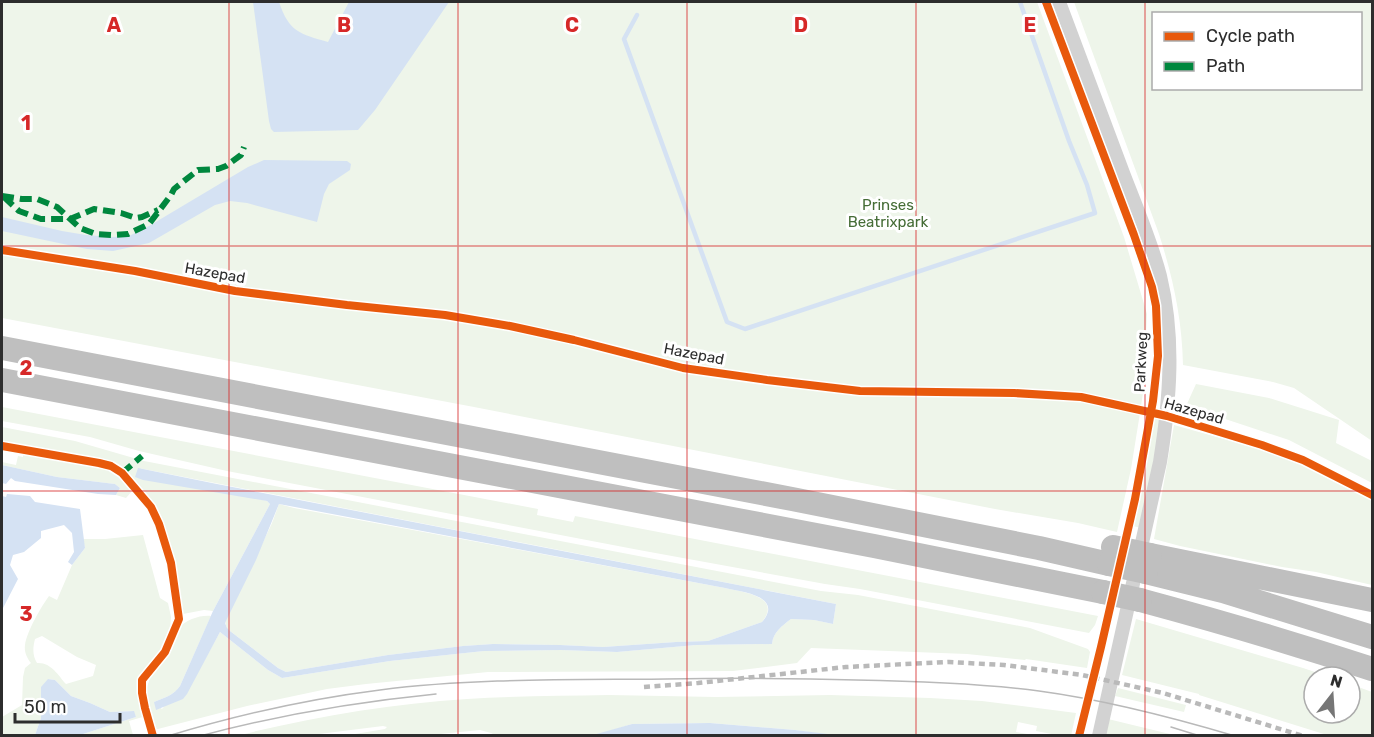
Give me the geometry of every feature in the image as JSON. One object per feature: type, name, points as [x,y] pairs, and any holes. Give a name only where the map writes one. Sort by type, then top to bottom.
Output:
[{"type":"highway","points":[[2,348],[1040,548],[1111,556],[1372,600]]},
{"type":"highway","points":[[2,380],[1103,591],[1239,627],[1372,669]]},
{"type":"highway","points":[[1148,563],[1223,591],[1372,637]]},
{"type":"street","name":"Parkweg","points":[[1059,2],[1146,232],[1160,276],[1169,346],[1170,379],[1160,462],[1099,735]]},
{"type":"green space","name":"Prinses Beatrixpark","points":[[2,2],[1037,2],[1124,237],[1147,314],[1143,393],[1131,469],[1117,532],[2,318]]},
{"type":"green space","points":[[1074,2],[1372,2],[1372,441],[1294,388],[1183,365],[1181,331],[1169,266]]},
{"type":"green space","points":[[1196,384],[1269,398],[1339,420],[1336,443],[1372,461],[1372,483],[1289,440],[1186,406]]},
{"type":"green space","points":[[2,407],[538,509],[537,515],[573,522],[575,516],[1098,616],[1089,633],[639,550],[227,471],[90,437],[2,421]]},
{"type":"green space","points":[[1155,418],[1161,422],[1141,528],[1133,526],[1152,420]]},
{"type":"green space","points":[[1174,425],[1267,451],[1321,472],[1372,499],[1372,585],[1154,539]]},
{"type":"green space","points":[[2,427],[75,441],[144,461],[821,591],[858,595],[1030,628],[1088,649],[1090,652],[1087,668],[1026,659],[967,654],[811,648],[797,663],[733,671],[488,672],[366,684],[327,689],[247,706],[154,730],[145,693],[151,675],[167,655],[178,628],[189,620],[202,616],[211,616],[180,686],[172,694],[154,702],[162,709],[204,661],[220,632],[268,670],[282,678],[390,661],[484,651],[617,652],[696,645],[772,644],[776,633],[791,619],[833,624],[836,604],[138,468],[267,501],[270,504],[213,611],[204,610],[183,614],[180,612],[170,548],[162,523],[153,505],[129,476],[111,463],[2,442]]},
{"type":"green space","points":[[23,452],[101,466],[113,471],[133,490],[126,498],[116,495],[120,488],[115,484],[57,477],[2,465],[2,462],[16,465],[18,456],[23,457]]},
{"type":"green space","points":[[279,504],[741,591],[764,601],[767,613],[762,622],[708,641],[603,647],[493,644],[463,646],[388,655],[286,672],[227,629],[225,622]]},
{"type":"green space","points":[[143,535],[160,598],[168,603],[171,617],[170,631],[138,697],[146,716],[129,721],[133,735],[80,735],[136,717],[133,711],[110,712],[71,696],[55,680],[48,679],[41,718],[35,735],[2,735],[2,717],[22,705],[23,677],[25,668],[31,663],[26,655],[25,645],[35,619],[49,596],[57,600],[72,565],[85,548],[83,539]],"holes":[[[42,636],[77,657],[96,665],[93,676],[66,684],[50,667],[37,663],[33,651],[35,639]]]},
{"type":"green space","points":[[1136,619],[1302,668],[1302,725],[1362,725],[1362,688],[1372,692],[1372,735],[1327,735],[1199,694],[1122,675]]},
{"type":"green space","points":[[1118,688],[1186,705],[1184,712],[1115,696]]},
{"type":"green space","points":[[609,695],[716,697],[830,695],[930,698],[982,701],[1076,713],[1071,736],[1036,731],[1037,726],[1018,722],[1016,732],[1033,735],[836,736],[710,723],[632,724],[593,736],[495,735],[480,730],[421,736],[349,735],[387,727],[383,726],[311,735],[236,736],[322,717],[409,704],[485,698]]},
{"type":"green space","points":[[1108,719],[1174,735],[1105,736]]},
{"type":"water","points":[[253,2],[279,2],[292,26],[303,34],[328,42],[349,2],[449,2],[375,110],[358,130],[274,132],[269,121]]},
{"type":"water","points":[[264,160],[347,161],[351,164],[350,170],[329,184],[317,222],[247,203],[230,201],[215,205],[149,243],[113,251],[87,249],[2,231],[2,217],[86,235],[129,236]]},
{"type":"water","points":[[2,465],[57,477],[115,484],[120,488],[116,495],[15,481],[11,478],[6,484],[2,483]]},
{"type":"water","points":[[138,468],[836,604],[833,624],[791,619],[776,633],[772,644],[696,645],[617,652],[484,651],[390,661],[282,678],[268,670],[220,632],[183,699],[156,710],[154,702],[172,694],[180,686],[213,611],[270,504],[267,501],[135,477]],"holes":[[[279,504],[750,594],[764,601],[768,606],[762,622],[708,641],[603,647],[493,644],[463,646],[388,655],[286,672],[230,631],[225,623],[256,560]]]},
{"type":"water","points":[[7,494],[30,496],[35,502],[80,509],[85,548],[72,565],[68,562],[74,552],[72,533],[64,525],[41,531],[41,538],[24,552],[13,555],[10,565],[18,579],[2,610],[2,496],[6,497]]},
{"type":"water","points":[[48,679],[55,680],[71,696],[110,712],[134,711],[136,717],[80,735],[35,735],[41,718],[41,687]]},
{"type":"water","points":[[710,723],[836,735],[593,735],[632,724]]},
{"type":"waterway","points":[[637,15],[624,39],[727,322],[745,329],[1095,213],[1087,185],[1020,2]]},
{"type":"tram line","points":[[168,736],[220,721],[299,703],[415,686],[523,680],[737,678],[925,682],[1016,688],[1114,704],[1235,736]]},
{"type":"tram line","points":[[200,736],[317,710],[436,694]]},
{"type":"tram line","points":[[1171,727],[1200,736]]},
{"type":"railway","points":[[644,687],[846,667],[949,662],[1004,665],[1082,675],[1163,693],[1303,736]]},
{"type":"marked path","points":[[2,196],[37,199],[57,207],[80,228],[96,234],[128,234],[149,224],[174,189],[198,170],[218,169],[226,166],[241,155],[244,147]]},
{"type":"marked path","points":[[4,197],[19,211],[41,219],[70,219],[94,209],[136,218],[158,210]]},
{"type":"marked path","points":[[122,473],[142,456]]},
{"type":"cycle path","name":"Hazepad","points":[[1046,2],[1134,235],[1152,287],[1156,306],[1158,356],[1153,401],[1135,499],[1079,736]]},
{"type":"cycle path","name":"Hazepad","points":[[2,250],[135,271],[235,291],[445,315],[510,326],[683,368],[767,380],[860,391],[1014,393],[1081,397],[1167,416],[1262,445],[1303,460],[1372,495]]},
{"type":"cycle path","points":[[2,446],[111,466],[122,473],[151,507],[159,524],[171,563],[179,619],[165,652],[142,680],[142,693],[153,736]]}]
